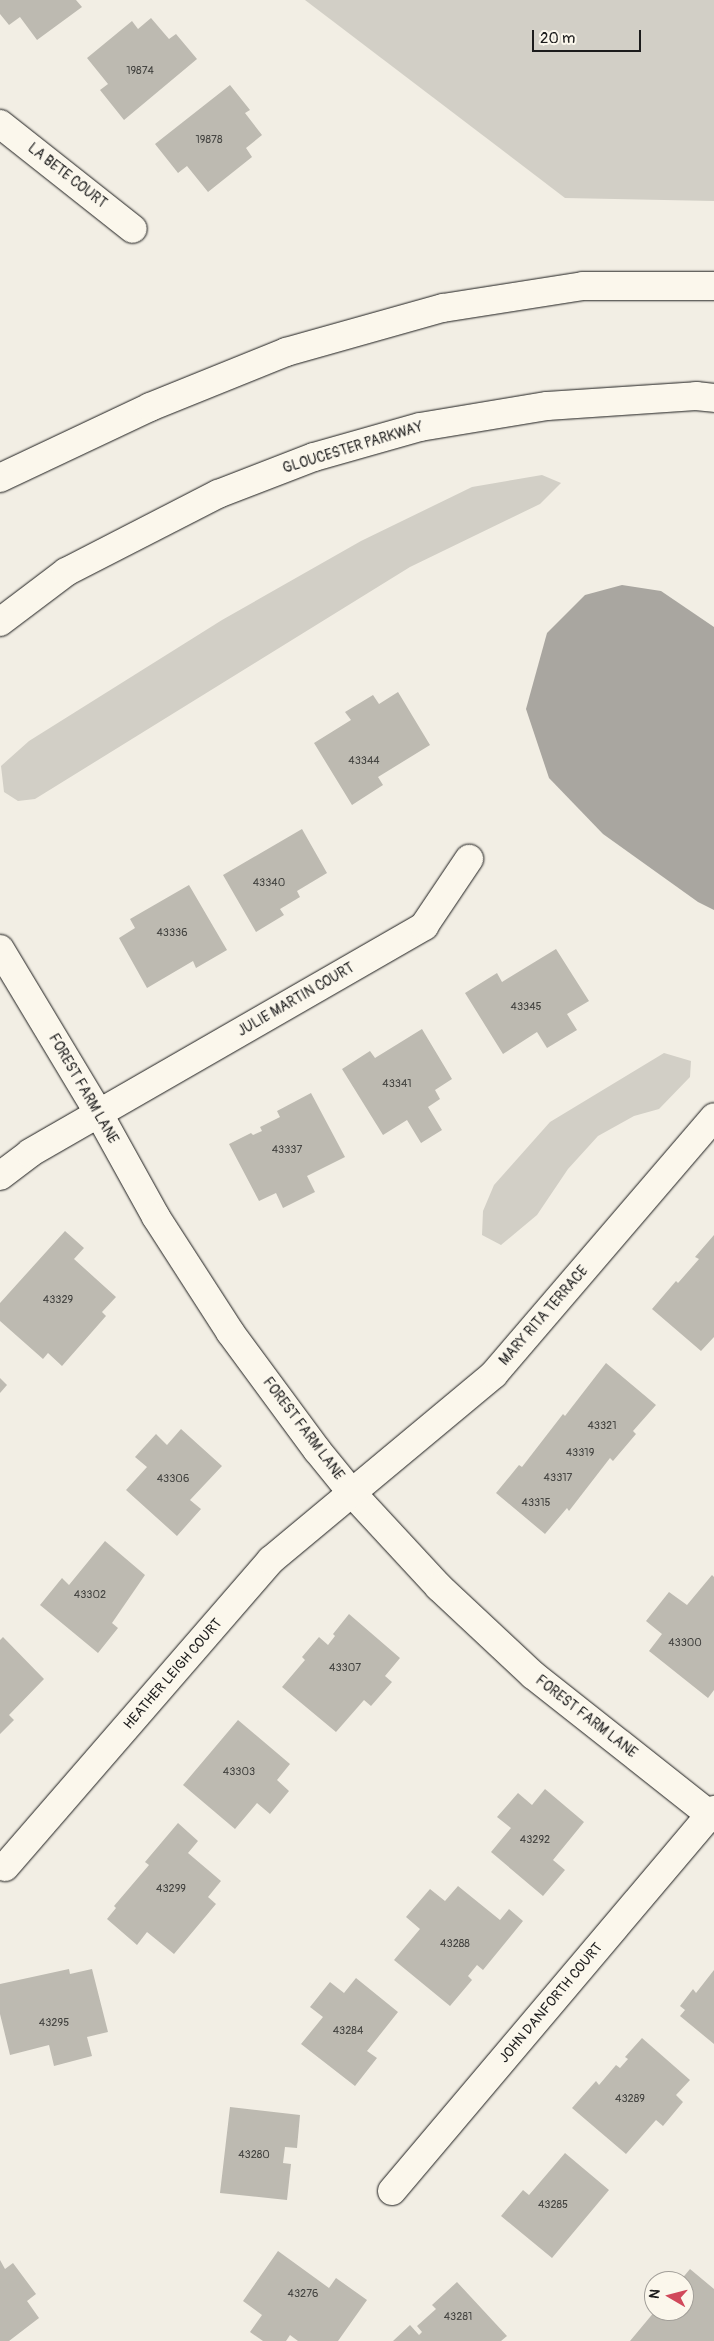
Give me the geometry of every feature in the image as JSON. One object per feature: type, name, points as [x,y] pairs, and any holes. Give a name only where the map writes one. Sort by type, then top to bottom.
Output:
[{"type":"street","name":"LA BETE COURT","points":[[0,124],[133,229]]},
{"type":"street","points":[[0,478],[150,407],[286,352],[443,308],[583,286],[714,286]]},
{"type":"street","name":"GLOUCESTER PARKWAY","points":[[0,622],[66,572],[218,494],[314,457],[420,427],[548,406],[696,396],[714,398]]},
{"type":"street","name":"JULIE MARTIN COURT","points":[[0,1176],[30,1153],[424,926],[469,859]]},
{"type":"street","name":"FOREST FARM LANE","points":[[0,950],[99,1114],[156,1217],[230,1332],[352,1494],[439,1587],[533,1674],[713,1814]]},
{"type":"street","name":"MARY RITA TERRACE","points":[[352,1494],[494,1374],[714,1117]]},
{"type":"street","name":"HEATHER LEIGH COURT","points":[[5,1867],[271,1560],[352,1494]]},
{"type":"street","name":"JOHN DANFORTH COURT","points":[[392,2190],[713,1814]]},
{"type":"shaded area","points":[[305,0],[714,0],[714,201],[565,198]]},
{"type":"shaded area","points":[[542,475],[561,483],[540,504],[410,567],[35,799],[18,801],[4,792],[1,766],[29,741],[222,620],[361,541],[472,487]]},
{"type":"shaded area","points":[[622,585],[661,591],[714,627],[714,910],[698,902],[603,834],[549,778],[526,709],[547,633],[585,595]]},
{"type":"shaded area","points":[[664,1053],[691,1061],[690,1077],[659,1109],[634,1116],[598,1136],[568,1169],[537,1215],[501,1245],[482,1235],[483,1211],[494,1185],[550,1122]]},
{"type":"building","points":[[0,0],[76,0],[82,7],[37,40],[20,17],[9,25],[0,14]]},
{"type":"building","points":[[151,18],[169,39],[176,34],[197,59],[124,120],[100,90],[108,84],[87,58],[132,21],[138,29]]},
{"type":"building","points":[[230,85],[250,110],[245,113],[262,135],[246,148],[252,157],[208,192],[187,166],[178,173],[155,144]]},
{"type":"building","points":[[398,692],[430,745],[378,777],[383,785],[352,805],[314,743],[351,720],[345,712],[373,695],[379,704]]},
{"type":"building","points":[[302,829],[327,873],[297,891],[300,897],[280,909],[284,915],[256,932],[223,875]]},
{"type":"building","points":[[189,885],[227,950],[196,968],[193,961],[147,988],[119,938],[135,928],[130,919]]},
{"type":"building","points":[[556,949],[589,1001],[567,1014],[577,1030],[547,1048],[537,1032],[503,1054],[465,993],[497,973],[502,982]]},
{"type":"building","points":[[422,1029],[452,1079],[435,1090],[440,1099],[428,1107],[442,1130],[421,1143],[407,1120],[383,1135],[342,1069],[370,1051],[375,1058]]},
{"type":"building","points":[[311,1093],[345,1157],[307,1176],[315,1192],[283,1208],[276,1193],[259,1201],[229,1144],[251,1133],[253,1135],[262,1131],[260,1127],[280,1117],[277,1111]]},
{"type":"building","points":[[65,1231],[84,1248],[74,1259],[116,1297],[102,1312],[106,1316],[62,1366],[48,1353],[43,1359],[0,1321],[0,1303]]},
{"type":"building","points":[[714,1235],[714,1337],[701,1351],[652,1309],[676,1281],[678,1283],[699,1259],[695,1257]]},
{"type":"building","points":[[606,1363],[656,1405],[633,1431],[636,1434],[613,1461],[610,1458],[569,1511],[567,1508],[545,1534],[496,1493],[519,1465],[522,1467]]},
{"type":"building","points":[[0,1378],[7,1385],[0,1393]]},
{"type":"building","points":[[181,1429],[222,1466],[190,1500],[201,1509],[177,1536],[126,1490],[147,1467],[135,1457],[156,1434],[167,1445]]},
{"type":"building","points":[[105,1541],[145,1575],[112,1623],[118,1628],[98,1653],[40,1605],[62,1578],[69,1585]]},
{"type":"building","points":[[712,1575],[714,1577],[714,1690],[708,1698],[649,1651],[662,1634],[646,1621],[669,1592],[687,1605]]},
{"type":"building","points":[[349,1614],[400,1658],[385,1676],[392,1682],[371,1706],[364,1700],[336,1732],[282,1687],[305,1660],[302,1657],[319,1637],[328,1645],[335,1636],[333,1634]]},
{"type":"building","points":[[3,1637],[44,1679],[9,1715],[14,1720],[0,1734],[0,1640]]},
{"type":"building","points":[[238,1720],[290,1764],[277,1780],[289,1791],[270,1814],[257,1803],[235,1829],[183,1785]]},
{"type":"building","points":[[545,1789],[584,1822],[553,1860],[565,1870],[543,1896],[491,1852],[511,1828],[497,1817],[518,1793],[532,1805]]},
{"type":"building","points":[[178,1823],[198,1841],[188,1853],[221,1881],[208,1897],[216,1904],[174,1954],[147,1932],[137,1945],[107,1919],[116,1908],[114,1906],[149,1865],[145,1862]]},
{"type":"building","points":[[458,1886],[500,1920],[509,1909],[523,1921],[483,1970],[477,1965],[468,1976],[472,1980],[450,2006],[394,1960],[420,1929],[406,1917],[430,1889],[445,1901]]},
{"type":"building","points":[[69,1969],[70,1974],[92,1969],[108,2032],[87,2037],[92,2056],[54,2066],[49,2045],[10,2055],[0,2014],[0,1984]]},
{"type":"building","points":[[714,1970],[714,2044],[680,2016],[685,2010],[680,2006],[693,1989],[696,1993]]},
{"type":"building","points":[[356,1978],[398,2012],[367,2051],[377,2058],[355,2086],[301,2044],[323,2017],[310,2007],[330,1982],[344,1993]]},
{"type":"building","points":[[642,2038],[690,2080],[676,2095],[683,2102],[663,2126],[656,2120],[626,2154],[572,2108],[596,2081],[599,2085],[616,2065],[620,2068],[628,2059],[625,2057]]},
{"type":"building","points":[[230,2107],[300,2115],[297,2148],[285,2147],[283,2163],[291,2164],[287,2200],[220,2193]]},
{"type":"building","points":[[565,2153],[609,2190],[552,2258],[501,2216],[523,2190],[529,2195]]},
{"type":"building","points":[[278,2251],[329,2288],[336,2278],[367,2300],[338,2341],[298,2341],[290,2335],[286,2341],[263,2341],[250,2332],[262,2315],[243,2301]]},
{"type":"building","points":[[0,2260],[5,2269],[13,2263],[36,2294],[27,2301],[39,2318],[9,2341],[0,2341]]},
{"type":"building","points":[[694,2272],[714,2289],[714,2341],[630,2341],[647,2321],[694,2321]]},
{"type":"building","points":[[457,2282],[507,2336],[501,2341],[393,2341],[410,2325],[419,2335],[422,2332],[417,2326],[436,2309],[432,2305]]}]
